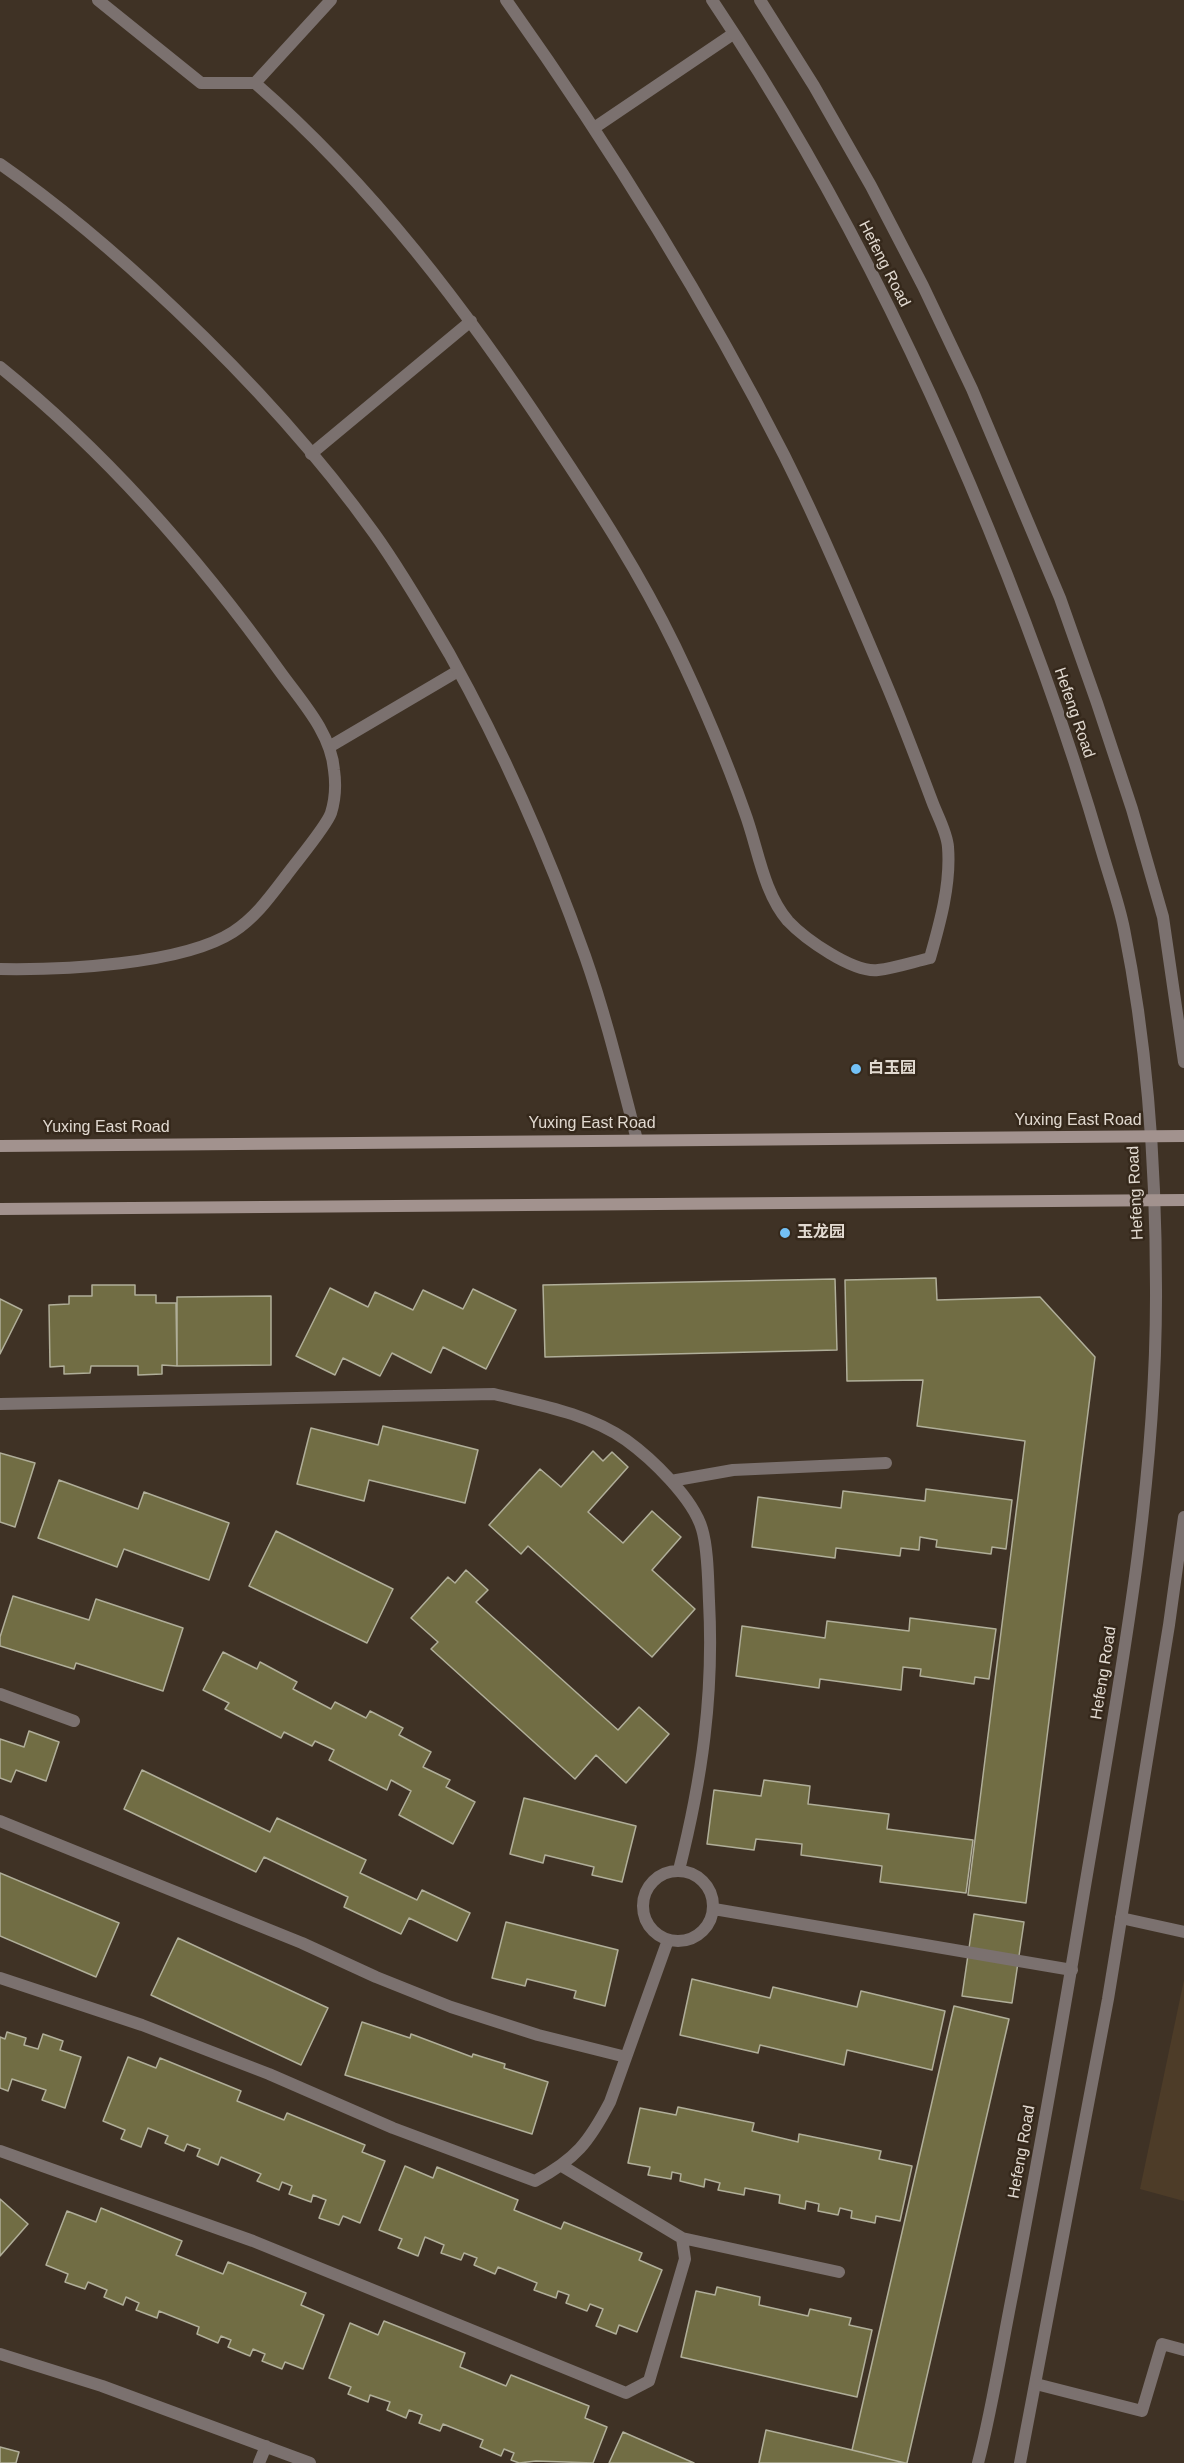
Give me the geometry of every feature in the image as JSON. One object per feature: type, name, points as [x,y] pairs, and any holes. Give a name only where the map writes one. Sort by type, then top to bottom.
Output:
[{"type":"main road","name":"Yuxing East Road","points":[[0,1146],[1184,1136]]},
{"type":"main road","points":[[0,1209],[1184,1200]]},
{"type":"street","points":[[98,0],[201,83],[255,83],[343,167],[401,232],[471,321],[503,365],[638,575],[675,646],[713,729],[742,804],[774,901],[788,921],[825,951],[849,963],[876,971],[930,958],[940,922],[949,845],[899,713],[844,583],[784,456],[718,332],[652,218],[594,128],[506,0]]},
{"type":"street","points":[[255,83],[331,0]]},
{"type":"street","name":"Hefeng Road","points":[[712,0],[779,106],[836,205],[887,304],[940,416],[1021,612],[1066,736],[1124,926],[1138,1016],[1155,1201],[1154,1402],[1144,1510],[1129,1618],[1072,1970],[1027,2219],[978,2463]]},
{"type":"street","name":"Hefeng Road","points":[[760,0],[814,86],[866,176],[923,286],[972,389],[1051,577],[1097,703],[1132,809],[1163,917],[1184,1062]]},
{"type":"street","points":[[594,128],[733,34]]},
{"type":"street","points":[[0,164],[79,224],[207,339],[266,401],[374,533],[426,613],[458,671],[515,782],[553,869],[593,981],[614,1049],[637,1140]]},
{"type":"street","points":[[311,454],[471,321]]},
{"type":"street","points":[[0,367],[67,426],[125,482],[190,555],[252,632],[320,728],[329,747],[334,768],[335,792],[330,815],[267,901],[233,932],[212,943],[172,955],[88,966],[0,969]]},
{"type":"street","points":[[329,747],[458,671]]},
{"type":"street","points":[[0,1404],[494,1394],[563,1411],[595,1423],[624,1439],[651,1460],[671,1481],[702,1528],[711,1636],[710,1691],[705,1751],[694,1811],[679,1870]]},
{"type":"street","points":[[671,1481],[733,1470],[886,1463]]},
{"type":"street","points":[[1020,2463],[1121,1918],[1167,1637],[1184,1517]]},
{"type":"street","points":[[0,1694],[74,1721]]},
{"type":"street","points":[[0,1821],[302,1943],[376,1977],[451,2007],[538,2035],[626,2057]]},
{"type":"street","points":[[679,1870],[693,1874],[705,1882],[712,1894],[714,1909],[710,1923],[700,1934],[690,1940],[679,1942],[668,1940],[655,1933],[646,1921],[642,1907],[645,1893],[652,1881],[665,1873],[679,1870]]},
{"type":"street","points":[[714,1909],[1072,1970]]},
{"type":"street","points":[[1121,1918],[1184,1932]]},
{"type":"street","points":[[0,1978],[142,2025],[269,2074],[393,2128],[535,2181],[561,2166],[583,2146],[598,2125],[610,2102],[668,1940]]},
{"type":"street","points":[[0,2151],[253,2241],[626,2394],[649,2381],[685,2259],[682,2238]]},
{"type":"street","points":[[561,2166],[682,2238],[839,2272]]},
{"type":"street","points":[[1036,2384],[1142,2412],[1162,2343],[1184,2350]]},
{"type":"street","points":[[0,2354],[102,2386],[310,2463]]},
{"type":"street","points":[[259,2463],[266,2446]]},
{"type":"shaded area","points":[[1184,1980],[1184,2201],[1140,2189]]},
{"type":"building","points":[[936,1278],[937,1300],[1040,1297],[1095,1357],[1026,1903],[968,1895],[1025,1441],[917,1426],[923,1380],[847,1381],[845,1280]]},
{"type":"building","points":[[835,1279],[837,1350],[545,1357],[543,1285]]},
{"type":"building","points":[[92,1285],[135,1285],[135,1295],[156,1295],[156,1303],[176,1303],[177,1366],[162,1365],[162,1374],[138,1375],[138,1366],[91,1366],[90,1373],[64,1374],[64,1366],[50,1367],[49,1305],[69,1304],[69,1296],[92,1296]]},
{"type":"building","points":[[330,1288],[368,1307],[375,1292],[413,1310],[423,1290],[463,1309],[473,1289],[516,1310],[486,1369],[443,1347],[431,1373],[392,1353],[380,1376],[343,1358],[335,1375],[296,1356]]},
{"type":"building","points":[[271,1296],[271,1365],[177,1366],[177,1297]]},
{"type":"building","points":[[0,1299],[22,1310],[0,1354]]},
{"type":"building","points":[[383,1426],[478,1450],[465,1503],[369,1480],[364,1501],[297,1484],[311,1428],[378,1445]]},
{"type":"building","points":[[593,1451],[603,1461],[612,1452],[628,1467],[588,1512],[623,1543],[652,1511],[681,1537],[652,1570],[695,1609],[652,1657],[528,1546],[521,1554],[489,1525],[540,1469],[561,1487]]},
{"type":"building","points":[[0,1453],[35,1463],[15,1527],[0,1522]]},
{"type":"building","points":[[59,1480],[138,1509],[144,1492],[229,1523],[209,1580],[124,1549],[117,1567],[38,1538]]},
{"type":"building","points":[[926,1489],[1012,1500],[1006,1549],[992,1547],[991,1554],[936,1547],[937,1540],[920,1537],[919,1550],[901,1548],[900,1556],[836,1548],[835,1558],[752,1547],[758,1497],[841,1508],[843,1491],[925,1501]]},
{"type":"building","points":[[276,1531],[393,1589],[367,1643],[249,1586]]},
{"type":"building","points":[[466,1570],[488,1590],[476,1602],[618,1730],[639,1707],[669,1734],[626,1783],[596,1755],[575,1779],[431,1649],[438,1642],[411,1618],[448,1577],[455,1583]]},
{"type":"building","points":[[13,1596],[89,1620],[96,1599],[183,1628],[163,1691],[76,1663],[74,1669],[0,1646],[0,1637]]},
{"type":"building","points":[[910,1618],[996,1629],[989,1679],[975,1677],[974,1684],[920,1676],[921,1669],[903,1667],[901,1690],[820,1679],[819,1688],[736,1676],[742,1626],[825,1638],[827,1621],[909,1631]]},
{"type":"building","points":[[223,1652],[257,1669],[260,1662],[297,1682],[293,1689],[331,1709],[335,1702],[366,1718],[370,1711],[403,1728],[399,1735],[431,1752],[423,1767],[450,1780],[446,1787],[475,1802],[453,1844],[399,1815],[411,1791],[391,1780],[387,1790],[329,1760],[334,1750],[315,1741],[312,1746],[284,1732],[281,1738],[225,1709],[229,1703],[203,1690]]},
{"type":"building","points":[[29,1731],[59,1742],[46,1781],[16,1770],[11,1782],[0,1778],[0,1739],[24,1747]]},
{"type":"building","points":[[142,1770],[270,1832],[277,1818],[366,1860],[360,1873],[417,1900],[422,1890],[470,1913],[457,1941],[409,1918],[401,1934],[344,1907],[348,1897],[264,1857],[256,1872],[124,1809]]},
{"type":"building","points":[[764,1780],[810,1786],[808,1804],[889,1814],[887,1829],[973,1840],[966,1893],[880,1882],[882,1866],[801,1855],[802,1844],[756,1839],[754,1850],[707,1844],[714,1790],[761,1796]]},
{"type":"building","points":[[524,1798],[636,1826],[622,1882],[592,1875],[594,1867],[545,1855],[543,1863],[510,1854]]},
{"type":"building","points":[[0,1873],[119,1923],[96,1977],[0,1936]]},
{"type":"building","points":[[974,1914],[1024,1922],[1012,2003],[962,1996]]},
{"type":"building","points":[[506,1922],[618,1950],[605,2006],[574,1998],[576,1991],[527,1979],[525,1986],[492,1978]]},
{"type":"building","points":[[178,1938],[328,2008],[301,2065],[151,1995]]},
{"type":"building","points":[[692,1979],[770,1998],[773,1987],[857,2007],[861,1991],[945,2011],[932,2070],[847,2050],[844,2065],[760,2045],[758,2053],[680,2035]]},
{"type":"building","points":[[954,2006],[1009,2019],[907,2463],[905,2463],[852,2450]]},
{"type":"building","points":[[362,2022],[410,2038],[411,2034],[472,2057],[473,2054],[505,2064],[504,2068],[548,2082],[532,2134],[345,2075]]},
{"type":"building","points":[[7,2032],[26,2038],[24,2045],[38,2049],[43,2034],[63,2041],[60,2050],[81,2057],[65,2108],[42,2100],[46,2090],[12,2079],[8,2091],[0,2088],[0,2037],[5,2039]]},
{"type":"building","points":[[128,2057],[156,2068],[160,2058],[241,2091],[237,2101],[284,2120],[287,2113],[365,2145],[362,2152],[385,2161],[360,2223],[343,2216],[339,2225],[319,2218],[326,2200],[313,2195],[311,2202],[289,2194],[292,2186],[282,2182],[279,2190],[257,2181],[261,2174],[221,2157],[218,2165],[197,2156],[200,2149],[187,2144],[184,2151],[165,2143],[168,2136],[148,2128],[141,2147],[121,2139],[125,2130],[103,2121]]},
{"type":"building","points":[[678,2107],[754,2123],[752,2131],[798,2142],[799,2134],[881,2151],[879,2159],[912,2166],[900,2221],[876,2216],[875,2223],[851,2218],[852,2211],[840,2208],[838,2215],[818,2211],[819,2204],[806,2201],[805,2209],[779,2203],[780,2195],[745,2188],[744,2195],[718,2190],[720,2183],[705,2179],[704,2187],[680,2181],[681,2174],[672,2172],[671,2179],[648,2175],[650,2167],[628,2163],[640,2108],[676,2115]]},
{"type":"building","points":[[405,2166],[433,2178],[437,2167],[518,2200],[514,2210],[561,2229],[564,2222],[642,2253],[639,2260],[662,2270],[637,2332],[619,2325],[616,2334],[596,2326],[603,2309],[590,2304],[587,2311],[566,2303],[569,2295],[558,2291],[556,2298],[534,2290],[537,2283],[498,2267],[495,2274],[474,2265],[477,2258],[464,2253],[461,2260],[441,2253],[444,2245],[425,2237],[418,2256],[398,2248],[402,2239],[379,2230]]},
{"type":"building","points":[[0,2199],[28,2224],[0,2256]]},
{"type":"building","points":[[101,2208],[182,2241],[176,2255],[223,2274],[228,2262],[306,2293],[301,2305],[324,2315],[303,2369],[285,2362],[282,2369],[262,2361],[265,2354],[253,2349],[250,2356],[228,2347],[231,2340],[221,2336],[218,2343],[197,2334],[199,2327],[159,2311],[157,2318],[136,2310],[139,2303],[126,2297],[123,2305],[104,2297],[107,2290],[88,2282],[85,2289],[65,2282],[68,2274],[46,2265],[67,2211],[96,2222]]},
{"type":"building","points":[[717,2287],[760,2297],[759,2305],[808,2316],[810,2309],[851,2318],[849,2325],[872,2330],[857,2397],[681,2357],[696,2291],[715,2295]]},
{"type":"building","points":[[384,2321],[465,2353],[460,2367],[506,2386],[511,2375],[589,2406],[585,2418],[607,2427],[593,2463],[536,2461],[519,2463],[511,2460],[514,2453],[504,2449],[501,2456],[480,2447],[483,2440],[443,2424],[440,2431],[419,2423],[422,2415],[409,2410],[406,2418],[387,2410],[390,2402],[370,2395],[368,2402],[348,2394],[351,2387],[329,2378],[350,2323],[378,2335]]},
{"type":"building","points":[[766,2430],[852,2450],[905,2463],[759,2463]]},
{"type":"building","points":[[623,2432],[694,2463],[609,2463]]},
{"type":"building","points":[[0,2447],[19,2452],[16,2463],[0,2463]]},
{"type":"place","name":"白玉园","points":[[856,1069]]},
{"type":"place","name":"玉龙园","points":[[785,1233]]}]
